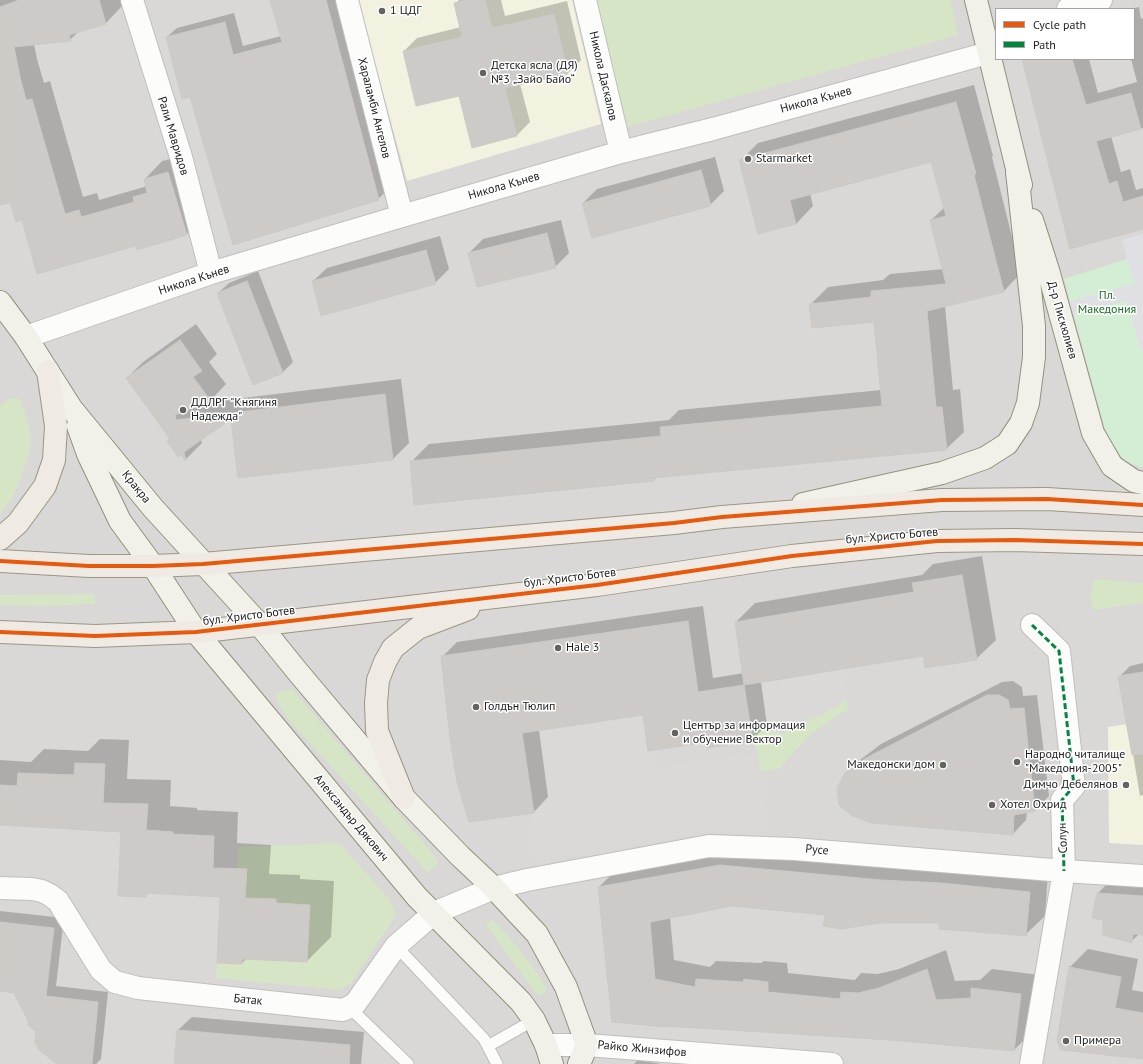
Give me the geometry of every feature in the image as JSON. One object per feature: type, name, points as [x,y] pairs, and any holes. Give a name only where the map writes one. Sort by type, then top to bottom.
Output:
[{"type":"main road","points":[[0,539],[18,523],[45,486],[54,460],[56,426],[48,371]]},
{"type":"main road","points":[[0,561],[89,566],[203,564],[674,523],[760,514],[942,500],[1047,499],[1143,505]]},
{"type":"main road","name":"бул. Христо Ботев","points":[[0,632],[95,636],[196,632],[498,597],[684,573],[792,556],[937,541],[1015,540],[1143,544]]},
{"type":"main road","points":[[404,798],[377,731],[376,703],[378,680],[385,662],[394,648],[418,628],[498,597]]},
{"type":"street","name":"Рали Мавридов","points":[[132,0],[181,157],[211,273]]},
{"type":"street","name":"Хараламби Ангелов","points":[[347,0],[402,216]]},
{"type":"street","name":"Никола Даскалов","points":[[585,0],[621,152]]},
{"type":"street","name":"Д-р Пискюлиев","points":[[976,0],[990,30],[988,53],[1017,172],[1048,270],[1093,433],[1112,466],[1134,481],[1143,483]]},
{"type":"street","points":[[1072,8],[1101,0]]},
{"type":"street","name":"Никола Кънев","points":[[26,337],[211,273],[402,216],[621,152],[713,129],[988,53]]},
{"type":"street","name":"Д-р Пискюлиев","points":[[760,514],[942,472],[985,458],[1007,444],[1021,423],[1028,403],[1034,357],[1034,326],[1017,172]]},
{"type":"street","name":"Кракра","points":[[0,302],[26,337],[71,408],[152,508],[203,564]]},
{"type":"street","name":"Кракра","points":[[71,408],[88,454],[120,521],[153,566]]},
{"type":"street","points":[[203,564],[259,624],[404,798],[460,856],[494,888],[537,934],[566,987],[586,1058]]},
{"type":"street","name":"Александър Дякович","points":[[153,566],[196,632],[412,891],[521,1002],[534,1020],[549,1054]]},
{"type":"street","name":"Солун","points":[[1031,1064],[1064,871],[1062,800],[1074,786],[1059,651],[1032,625]]},
{"type":"street","name":"Русе","points":[[494,888],[527,880],[709,846],[794,849],[1143,876]]},
{"type":"street","name":"Батак","points":[[0,888],[32,889],[42,891],[58,901],[101,970],[115,982],[145,989],[337,1010],[350,1008]]},
{"type":"street","points":[[350,1008],[355,1004],[396,946],[434,913],[494,888]]},
{"type":"street","name":"Райко Жинзифов","points":[[549,1054],[586,1058],[832,1064]]},
{"type":"lane","points":[[396,946],[484,1039],[497,1064]]},
{"type":"lane","points":[[350,1008],[408,1064]]},
{"type":"lane","points":[[488,1046],[534,1020]]},
{"type":"shaded area","points":[[0,0],[1143,0],[1143,1064],[0,1064]]},
{"type":"shaded area","name":"Детска ясла (ДЯ) №3 „Зайо Байо“","points":[[358,0],[572,0],[601,124],[407,181]]},
{"type":"shaded area","points":[[1143,234],[1143,349],[1141,350],[1127,301],[1073,314],[1070,301],[1134,284],[1122,240]]},
{"type":"shaded area","points":[[842,670],[847,701],[782,734],[750,722],[744,685]]},
{"type":"shaded area","name":"Димчо Дебелянов","points":[[1143,672],[1143,845],[1109,843],[1108,727],[1127,724],[1118,676]]},
{"type":"shaded area","points":[[643,715],[651,770],[758,754],[767,829],[707,830],[537,862],[529,827],[534,813],[522,733]]},
{"type":"green space","points":[[596,0],[950,0],[958,35],[627,127]]},
{"type":"green space","name":"Пл. Македония","points":[[1143,254],[1143,468],[1125,461],[1109,443],[1064,279]]},
{"type":"green space","points":[[10,398],[20,399],[28,423],[31,439],[30,448],[21,477],[12,498],[0,515],[0,406]]},
{"type":"green space","points":[[1094,579],[1143,583],[1143,603],[1093,610],[1090,594]]},
{"type":"green space","points":[[94,594],[95,604],[41,606],[0,605],[0,595]]},
{"type":"green space","points":[[292,689],[439,861],[428,873],[288,719],[278,702],[275,693]]},
{"type":"green space","points":[[847,701],[848,709],[812,733],[788,758],[781,768],[760,772],[758,754],[753,741],[750,722],[782,734]]},
{"type":"green space","points":[[339,843],[390,900],[395,912],[394,918],[351,983],[340,989],[331,989],[216,978],[217,963],[242,964],[242,959],[307,962],[310,905],[280,903],[275,906],[276,899],[250,898],[245,911],[247,870],[238,869],[238,847]]},
{"type":"green space","points":[[492,919],[516,945],[541,978],[546,988],[544,994],[539,995],[534,991],[486,925]]},
{"type":"building","points":[[19,0],[99,0],[106,24],[69,35],[71,41],[14,47],[26,100],[32,99],[65,214],[79,210],[81,217],[134,202],[133,197],[147,193],[144,179],[168,172],[187,235],[137,250],[135,246],[37,274],[22,220],[16,222],[10,203],[0,205],[0,7]]},
{"type":"building","points":[[270,0],[326,0],[379,200],[233,245],[190,97],[182,99],[166,37],[225,22],[233,55],[282,42]]},
{"type":"building","points":[[468,0],[485,0],[492,28],[554,14],[568,74],[505,88],[517,136],[472,148],[459,96],[416,106],[403,51],[462,37],[454,3]]},
{"type":"building","points":[[1022,60],[1072,60],[1086,105],[1131,93],[1141,129],[1096,141],[1109,184],[1117,181],[1123,202],[1143,196],[1143,229],[1070,249]]},
{"type":"building","points":[[956,102],[976,174],[974,175],[1004,292],[927,311],[936,407],[942,407],[947,450],[653,478],[654,481],[414,505],[410,461],[661,436],[660,427],[882,406],[874,322],[812,328],[809,304],[871,297],[871,291],[946,284],[930,220],[946,216],[931,162],[790,200],[796,224],[758,234],[739,160]]},
{"type":"building","points":[[701,170],[711,206],[592,238],[582,203]]},
{"type":"building","points":[[547,233],[556,268],[477,287],[468,253]]},
{"type":"building","points":[[426,250],[436,284],[321,316],[312,281]]},
{"type":"building","points":[[247,281],[283,373],[253,385],[217,293]]},
{"type":"building","points":[[180,340],[202,371],[193,377],[211,401],[175,415],[176,420],[385,394],[393,460],[238,478],[231,419],[184,452],[185,461],[181,455],[178,457],[167,441],[170,439],[126,378]]},
{"type":"building","points":[[962,575],[977,660],[925,668],[923,656],[744,685],[735,622],[914,592],[912,583]]},
{"type":"building","points":[[688,621],[698,692],[744,685],[753,741],[707,748],[706,742],[648,751],[643,715],[522,733],[534,813],[469,822],[457,782],[450,739],[441,656]]},
{"type":"building","points":[[1143,672],[1143,754],[1132,755],[1118,676]]},
{"type":"building","name":"Македонски дом","points":[[987,695],[999,695],[1008,700],[1010,709],[1024,708],[1035,811],[1014,815],[1013,835],[871,823],[851,815],[839,805],[837,788],[845,773],[866,758]]},
{"type":"building","points":[[75,763],[105,764],[103,803],[148,804],[146,830],[173,832],[173,834],[214,836],[213,868],[247,869],[245,898],[276,899],[276,903],[310,905],[307,962],[242,959],[242,964],[217,963],[220,897],[146,893],[146,897],[118,896],[121,832],[0,825],[0,785],[17,786],[18,773],[74,775]]},
{"type":"building","points":[[720,865],[881,880],[941,883],[1030,892],[1026,936],[939,929],[939,923],[881,923],[841,929],[823,926],[825,915],[732,906],[650,922],[655,979],[695,987],[696,979],[743,982],[744,979],[768,982],[768,992],[840,999],[841,992],[858,993],[879,988],[927,969],[936,1000],[971,998],[971,988],[1021,994],[1014,1051],[890,1040],[665,1027],[612,1022],[598,887]]},
{"type":"building","points":[[1097,893],[1143,896],[1143,935],[1133,934],[1132,943],[1103,935],[1103,920],[1092,918]]},
{"type":"building","points":[[0,922],[54,928],[46,996],[98,1002],[92,1064],[57,1064],[40,1051],[35,1043],[36,1032],[28,1025],[28,1020],[14,993],[0,991]]},
{"type":"building","points":[[1069,967],[1121,977],[1115,1008],[1143,1013],[1143,1059],[1061,1050],[1057,1041]]},
{"type":"building","points":[[177,1030],[350,1045],[349,1064],[174,1064]]},
{"type":"marked path","points":[[1032,625],[1059,651],[1074,786],[1062,800],[1064,871]]},
{"type":"cycle path","points":[[0,561],[89,566],[203,564],[674,523],[722,517],[942,500],[1047,499],[1143,505]]},
{"type":"cycle path","points":[[0,632],[95,636],[196,632],[597,585],[792,556],[937,541],[1015,540],[1143,544]]},
{"type":"place","name":"1 ЦДГ","points":[[382,11]]},
{"type":"place","name":"Детска ясла (ДЯ) №3 „Зайо Байо“","points":[[483,73]]},
{"type":"place","name":"Starmarket","points":[[748,159]]},
{"type":"place","name":"ДДЛРГ \"Княгиня Надежда\"","points":[[183,410]]},
{"type":"place","name":"Hale 3","points":[[558,648]]},
{"type":"place","name":"Голдън Тюлип","points":[[476,707]]},
{"type":"place","name":"Център за информация и обучение Вектор","points":[[675,733]]},
{"type":"place","name":"Народно читалище \"Македония-2005\"","points":[[1017,762]]},
{"type":"place","name":"Македонски дом","points":[[943,765]]},
{"type":"place","name":"Димчо Дебелянов","points":[[1126,785]]},
{"type":"place","name":"Хотел Охрид","points":[[992,805]]},
{"type":"place","name":"Примера","points":[[1066,1041]]}]
